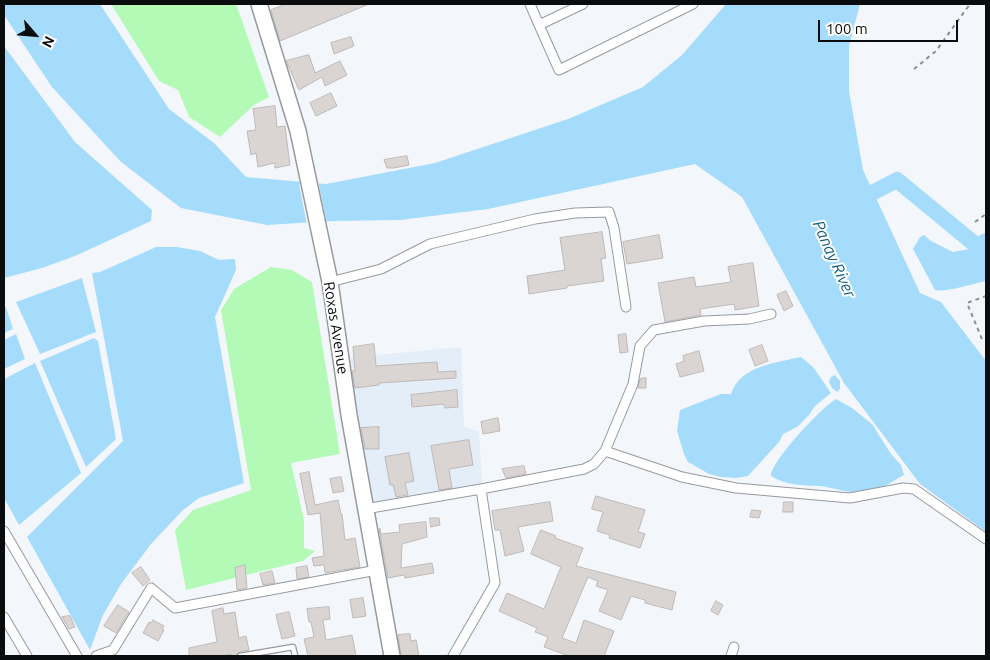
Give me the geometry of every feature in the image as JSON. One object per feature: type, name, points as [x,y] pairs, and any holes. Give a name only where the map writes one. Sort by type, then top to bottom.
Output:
[{"type":"main road","name":"Roxas Avenue","points":[[259,4],[298,131],[330,282],[349,415],[392,656]]},
{"type":"street","points":[[530,4],[559,70],[693,4]]},
{"type":"street","points":[[539,25],[583,4]]},
{"type":"street","points":[[330,282],[381,269],[430,244],[536,219],[575,213],[609,212],[614,228],[626,307]]},
{"type":"street","points":[[365,509],[584,469],[594,464],[605,451],[633,384],[640,346],[654,330],[704,320],[749,319],[771,314]]},
{"type":"street","points":[[605,451],[682,477],[736,488],[850,498],[903,488],[914,489],[986,539]]},
{"type":"street","points":[[453,656],[495,583],[481,489]]},
{"type":"street","points":[[4,531],[76,656]]},
{"type":"street","points":[[96,656],[113,650],[152,588],[175,608],[377,570]]},
{"type":"street","points":[[4,617],[27,656]]},
{"type":"lane","points":[[240,656],[293,647],[295,656]]},
{"type":"path","points":[[914,69],[936,51],[970,4]]},
{"type":"path","points":[[976,222],[986,214]]},
{"type":"path","points":[[982,339],[967,303],[986,296]]},
{"type":"shaded area","points":[[461,348],[464,427],[479,431],[482,485],[368,505],[344,358]]},
{"type":"green space","points":[[111,4],[236,4],[269,97],[254,105],[220,137],[189,117],[178,90],[159,81]]},
{"type":"green space","points":[[271,267],[292,270],[312,282],[340,454],[291,463],[304,520],[304,548],[315,551],[303,561],[186,590],[175,530],[193,510],[251,490],[221,310],[234,289]]},
{"type":"water","name":"Panay River","points":[[4,4],[100,4],[169,109],[214,143],[246,177],[326,184],[435,163],[568,119],[643,87],[682,55],[726,4],[860,4],[849,46],[849,91],[863,170],[920,293],[941,302],[986,361],[986,532],[920,484],[844,383],[742,197],[695,164],[488,209],[400,220],[332,221],[267,225],[181,208],[121,162],[52,87],[4,15]]},
{"type":"water","points":[[4,46],[75,142],[152,210],[151,221],[75,256],[42,268],[4,278]]},
{"type":"water","points":[[924,235],[931,241],[953,252],[986,246],[986,281],[952,289],[935,290],[913,249],[920,237]]},
{"type":"water","points":[[156,247],[177,247],[200,251],[219,260],[235,259],[236,270],[215,317],[244,483],[199,498],[183,510],[151,544],[121,584],[103,615],[90,650],[27,537],[123,441],[92,273],[100,272]]},
{"type":"water","points":[[82,278],[96,332],[40,354],[16,302]]},
{"type":"water","points":[[4,307],[6,307],[13,329],[4,333]]},
{"type":"water","points":[[16,334],[25,359],[4,369],[4,340]]},
{"type":"water","points":[[94,338],[98,341],[116,439],[86,467],[40,361]]},
{"type":"water","points":[[801,357],[813,367],[831,393],[815,406],[797,427],[783,434],[779,442],[748,476],[736,478],[721,477],[709,474],[688,462],[677,431],[680,410],[721,394],[731,394],[736,384],[743,377],[760,367]]},
{"type":"water","points":[[35,363],[81,473],[19,525],[4,498],[4,379]]},
{"type":"water","points":[[835,375],[840,381],[840,389],[837,392],[829,382],[831,377]]},
{"type":"water","points":[[836,399],[852,408],[872,424],[891,454],[901,465],[904,475],[879,489],[863,493],[783,482],[771,476],[773,469],[788,447],[809,423]]},
{"type":"pier","points":[[318,181],[327,224],[307,225],[299,184]]},
{"type":"building","points":[[287,4],[369,4],[280,41],[271,10]]},
{"type":"building","points":[[351,37],[354,46],[334,54],[331,43]]},
{"type":"building","points":[[309,55],[315,73],[340,61],[347,75],[325,86],[322,77],[299,90],[286,61]]},
{"type":"building","points":[[331,93],[337,106],[316,116],[310,103]]},
{"type":"building","points":[[275,106],[277,127],[285,126],[290,165],[275,168],[275,163],[258,167],[256,153],[251,155],[247,131],[256,130],[253,109]]},
{"type":"building","points":[[407,156],[409,165],[394,168],[387,168],[384,160]]},
{"type":"building","points":[[602,232],[606,258],[601,259],[604,281],[529,294],[527,276],[565,270],[560,238]]},
{"type":"building","points":[[659,235],[663,258],[627,264],[623,242]]},
{"type":"building","points":[[753,263],[759,306],[735,310],[734,304],[700,309],[701,315],[665,322],[658,283],[694,277],[696,287],[731,282],[728,267]]},
{"type":"building","points":[[786,291],[793,306],[784,311],[777,295]]},
{"type":"building","points":[[626,334],[628,352],[620,353],[618,335]]},
{"type":"building","points":[[374,344],[376,366],[437,362],[438,372],[456,371],[456,378],[379,383],[379,385],[355,388],[352,371],[355,371],[353,347]]},
{"type":"building","points":[[762,345],[768,361],[755,366],[749,350]]},
{"type":"building","points":[[699,351],[704,371],[680,377],[676,364],[684,361],[683,356]]},
{"type":"building","points":[[646,378],[646,388],[638,388],[640,379]]},
{"type":"building","points":[[457,390],[458,407],[445,408],[444,404],[412,407],[411,395]]},
{"type":"building","points":[[498,418],[500,431],[483,434],[481,422]]},
{"type":"building","points":[[379,427],[379,449],[365,449],[361,428]]},
{"type":"building","points":[[469,440],[473,465],[449,469],[452,488],[439,490],[431,446]]},
{"type":"building","points":[[409,453],[414,481],[405,483],[408,495],[396,497],[393,485],[390,485],[385,457]]},
{"type":"building","points":[[524,466],[526,474],[506,478],[502,469]]},
{"type":"building","points":[[309,472],[315,505],[338,500],[342,514],[345,540],[355,538],[360,567],[325,573],[324,565],[314,566],[312,558],[324,556],[320,513],[308,515],[300,474]]},
{"type":"building","points":[[341,477],[344,491],[333,493],[330,479]]},
{"type":"building","points":[[596,496],[645,510],[638,532],[645,534],[640,548],[609,538],[610,535],[597,531],[603,512],[592,509]]},
{"type":"building","points":[[550,502],[553,521],[518,527],[524,551],[505,556],[500,530],[495,530],[492,511]]},
{"type":"building","points":[[784,502],[793,502],[793,512],[783,512]]},
{"type":"building","points":[[752,510],[761,511],[759,518],[750,517]]},
{"type":"building","points":[[430,518],[439,518],[440,525],[431,527]]},
{"type":"building","points":[[426,522],[427,537],[402,544],[401,568],[432,563],[434,573],[405,578],[404,575],[388,578],[379,529],[381,534],[400,532],[399,525]]},
{"type":"building","points":[[541,530],[556,536],[555,538],[583,548],[576,566],[676,592],[672,610],[645,603],[645,600],[631,596],[621,620],[599,611],[608,590],[596,586],[598,581],[588,577],[562,638],[576,643],[584,620],[614,631],[604,656],[569,656],[544,647],[548,637],[535,632],[537,628],[499,611],[507,593],[544,609],[561,567],[531,554]]},
{"type":"building","points":[[245,565],[247,588],[237,590],[235,568]]},
{"type":"building","points":[[307,566],[309,577],[297,579],[296,568]]},
{"type":"building","points":[[141,567],[150,580],[143,586],[132,573]]},
{"type":"building","points":[[272,571],[275,583],[263,585],[260,574]]},
{"type":"building","points":[[363,598],[366,616],[353,618],[350,600]]},
{"type":"building","points":[[716,601],[723,605],[718,615],[711,611]]},
{"type":"building","points":[[118,605],[129,612],[116,633],[104,626]]},
{"type":"building","points":[[329,607],[330,619],[323,620],[326,640],[352,635],[356,656],[308,656],[304,639],[314,637],[307,609]]},
{"type":"building","points":[[223,608],[224,614],[235,612],[239,638],[246,636],[249,650],[239,652],[236,656],[231,656],[231,654],[223,656],[189,656],[189,648],[217,642],[212,611]]},
{"type":"building","points":[[289,612],[295,636],[282,639],[276,615]]},
{"type":"building","points":[[70,616],[75,627],[69,629],[62,617]]},
{"type":"building","points":[[153,620],[164,626],[158,641],[143,633],[149,622],[151,623]]},
{"type":"building","points":[[410,634],[411,641],[416,640],[419,656],[401,656],[398,635]]},
{"type":"waterway","points":[[852,198],[874,192],[897,180],[977,246],[986,241]]}]
